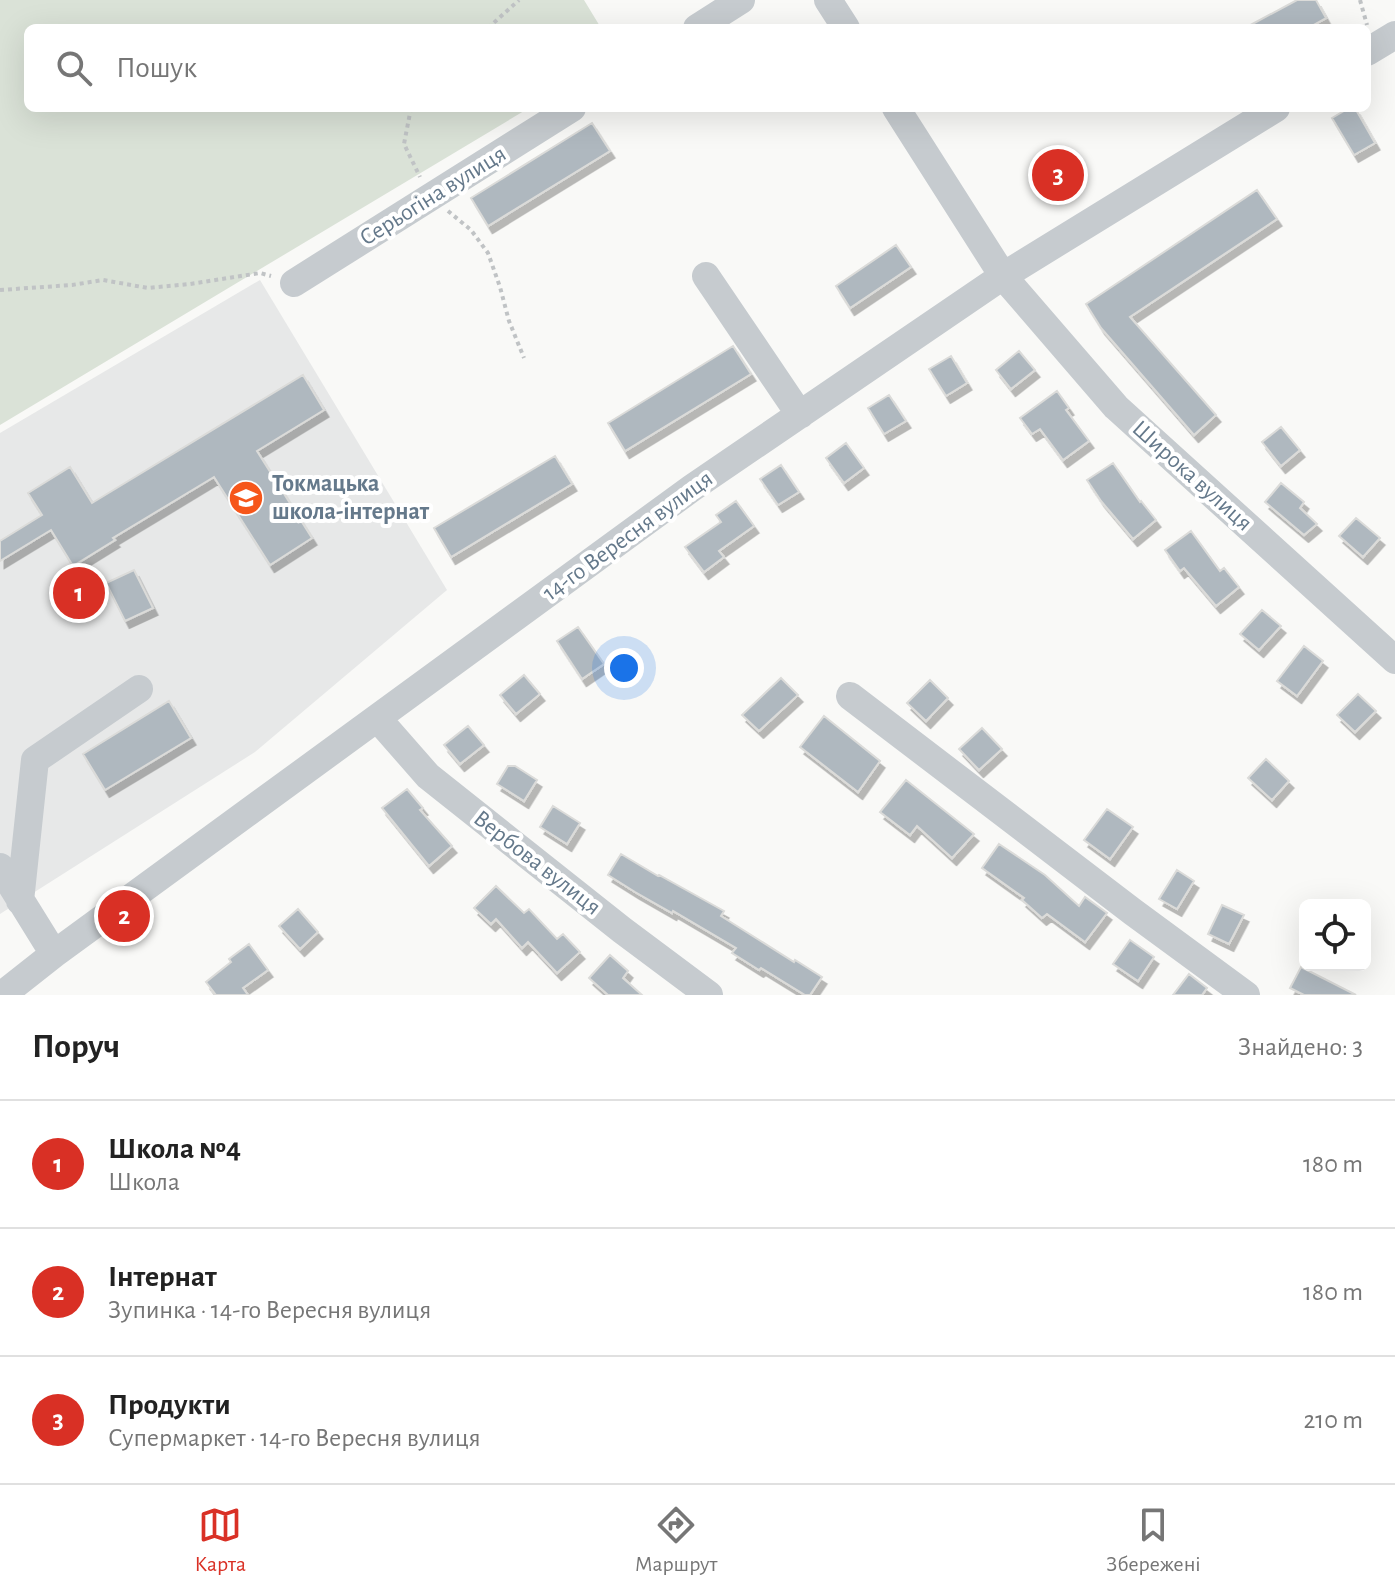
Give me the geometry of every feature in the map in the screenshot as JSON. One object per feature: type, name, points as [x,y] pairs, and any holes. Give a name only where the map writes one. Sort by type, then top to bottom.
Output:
[{"type":"street","points":[[703,24],[741,0]]},
{"type":"street","points":[[828,0],[843,24]]},
{"type":"street","points":[[1371,50],[1395,35]]},
{"type":"street","name":"Серьогіна вулиця","points":[[294,283],[566,112]]},
{"type":"street","points":[[899,112],[1003,276]]},
{"type":"street","name":"14-го Вересня вулиця","points":[[2,995],[38,984],[54,954],[692,488],[1003,276],[1270,112]]},
{"type":"street","points":[[706,276],[800,415]]},
{"type":"street","name":"Широка вулиця","points":[[1003,276],[1116,407],[1395,660]]},
{"type":"street","points":[[20,901],[35,760],[139,689]]},
{"type":"street","points":[[850,696],[1246,995]]},
{"type":"street","name":"Вербова вулиця","points":[[378,719],[428,776],[709,995]]},
{"type":"street","points":[[0,867],[54,954]]},
{"type":"path","points":[[492,24],[519,0]]},
{"type":"path","points":[[410,112],[404,144],[432,198],[471,230],[488,253],[524,358]]},
{"type":"path","points":[[0,290],[103,280],[148,288],[260,273],[294,283]]},
{"type":"shaded area","points":[[0,0],[584,0],[599,24],[24,24],[24,112],[522,112],[0,425]]},
{"type":"shaded area","points":[[260,280],[447,590],[255,752],[0,914],[0,433]]},
{"type":"building","points":[[1297,0],[1316,0],[1326,18],[1315,24],[1252,24]]},
{"type":"building","points":[[1342,112],[1357,112],[1375,143],[1354,155],[1332,118]]},
{"type":"building","points":[[592,123],[610,151],[488,226],[471,198]]},
{"type":"building","points":[[1257,190],[1277,219],[1130,317],[1216,415],[1194,435],[1101,328],[1086,304]]},
{"type":"building","points":[[896,245],[911,267],[850,308],[836,286]]},
{"type":"building","points":[[733,346],[751,374],[625,451],[608,423]]},
{"type":"building","points":[[1019,351],[1035,370],[1011,389],[996,370]]},
{"type":"building","points":[[951,356],[967,383],[946,396],[929,369]]},
{"type":"building","points":[[303,375],[324,410],[257,451],[312,538],[270,565],[214,477],[73,566],[51,530],[0,561],[0,541],[42,515],[28,493],[70,467],[92,503]]},
{"type":"building","points":[[1057,391],[1069,408],[1066,410],[1089,441],[1063,460],[1040,429],[1032,434],[1020,418]]},
{"type":"building","points":[[889,395],[906,421],[884,434],[868,408]]},
{"type":"building","points":[[1281,427],[1300,450],[1281,466],[1262,442]]},
{"type":"building","points":[[846,443],[864,468],[844,483],[826,458]]},
{"type":"building","points":[[555,456],[572,484],[451,557],[434,528]]},
{"type":"building","points":[[1113,463],[1156,520],[1133,539],[1087,480]]},
{"type":"building","points":[[781,465],[799,492],[778,505],[760,479]]},
{"type":"building","points":[[1281,483],[1304,502],[1300,508],[1317,524],[1304,535],[1265,502]]},
{"type":"building","points":[[736,501],[754,526],[719,551],[724,557],[704,572],[685,547],[721,522],[716,515]]},
{"type":"building","points":[[1356,518],[1380,538],[1363,557],[1339,536]]},
{"type":"building","points":[[1191,531],[1220,571],[1224,568],[1239,587],[1216,606],[1184,568],[1180,571],[1165,550]]},
{"type":"building","points":[[134,570],[153,608],[125,621],[106,583]]},
{"type":"building","points":[[1262,610],[1281,626],[1259,650],[1240,634]]},
{"type":"building","points":[[578,627],[604,664],[582,679],[557,641]]},
{"type":"building","points":[[1304,646],[1323,661],[1297,696],[1277,681]]},
{"type":"building","points":[[524,675],[540,694],[516,714],[500,695]]},
{"type":"building","points":[[781,678],[798,695],[759,731],[742,715]]},
{"type":"building","points":[[930,680],[948,698],[926,721],[907,703]]},
{"type":"building","points":[[1358,694],[1376,711],[1355,732],[1337,715]]},
{"type":"building","points":[[169,701],[191,738],[105,790],[83,754]]},
{"type":"building","points":[[824,716],[880,761],[858,792],[800,747]]},
{"type":"building","points":[[468,726],[484,745],[460,764],[444,745]]},
{"type":"building","points":[[982,728],[1002,749],[979,770],[959,749]]},
{"type":"building","points":[[1266,759],[1289,781],[1272,800],[1248,778]]},
{"type":"building","points":[[508,766],[515,766],[537,780],[524,801],[497,784]]},
{"type":"building","points":[[906,780],[974,834],[952,858],[917,826],[910,835],[880,812]]},
{"type":"building","points":[[407,789],[423,808],[420,810],[452,846],[429,866],[382,808]]},
{"type":"building","points":[[553,806],[580,823],[567,844],[540,827]]},
{"type":"building","points":[[1107,809],[1133,827],[1110,859],[1084,840]]},
{"type":"building","points":[[999,844],[1045,875],[1079,906],[1085,897],[1107,913],[1085,942],[1047,914],[1042,918],[1022,900],[1024,898],[982,868]]},
{"type":"building","points":[[621,854],[724,911],[721,916],[822,977],[810,995],[805,995],[761,968],[759,970],[732,953],[736,948],[608,875]]},
{"type":"building","points":[[1177,870],[1194,881],[1177,909],[1159,899]]},
{"type":"building","points":[[496,886],[524,913],[529,909],[557,939],[563,934],[580,952],[557,973],[528,942],[522,948],[496,919],[491,924],[474,908]]},
{"type":"building","points":[[1222,905],[1244,915],[1229,944],[1208,934]]},
{"type":"building","points":[[298,909],[318,932],[300,949],[279,926]]},
{"type":"building","points":[[1130,940],[1154,957],[1138,981],[1113,964]]},
{"type":"building","points":[[249,944],[268,970],[243,988],[248,995],[216,995],[206,982]]},
{"type":"building","points":[[610,955],[628,971],[623,978],[642,995],[608,995],[589,978]]},
{"type":"building","points":[[1299,971],[1309,971],[1356,995],[1304,995],[1290,988]]},
{"type":"building","points":[[1189,974],[1207,988],[1202,995],[1173,995]]},
{"type":"place","name":"Продукти","points":[[1058,175]]},
{"type":"place","name":"Токмацька школа-інтернат","points":[[246,498]]},
{"type":"place","name":"Школа №4","points":[[79,593]]},
{"type":"place","name":"Інтернат","points":[[124,916]]}]
